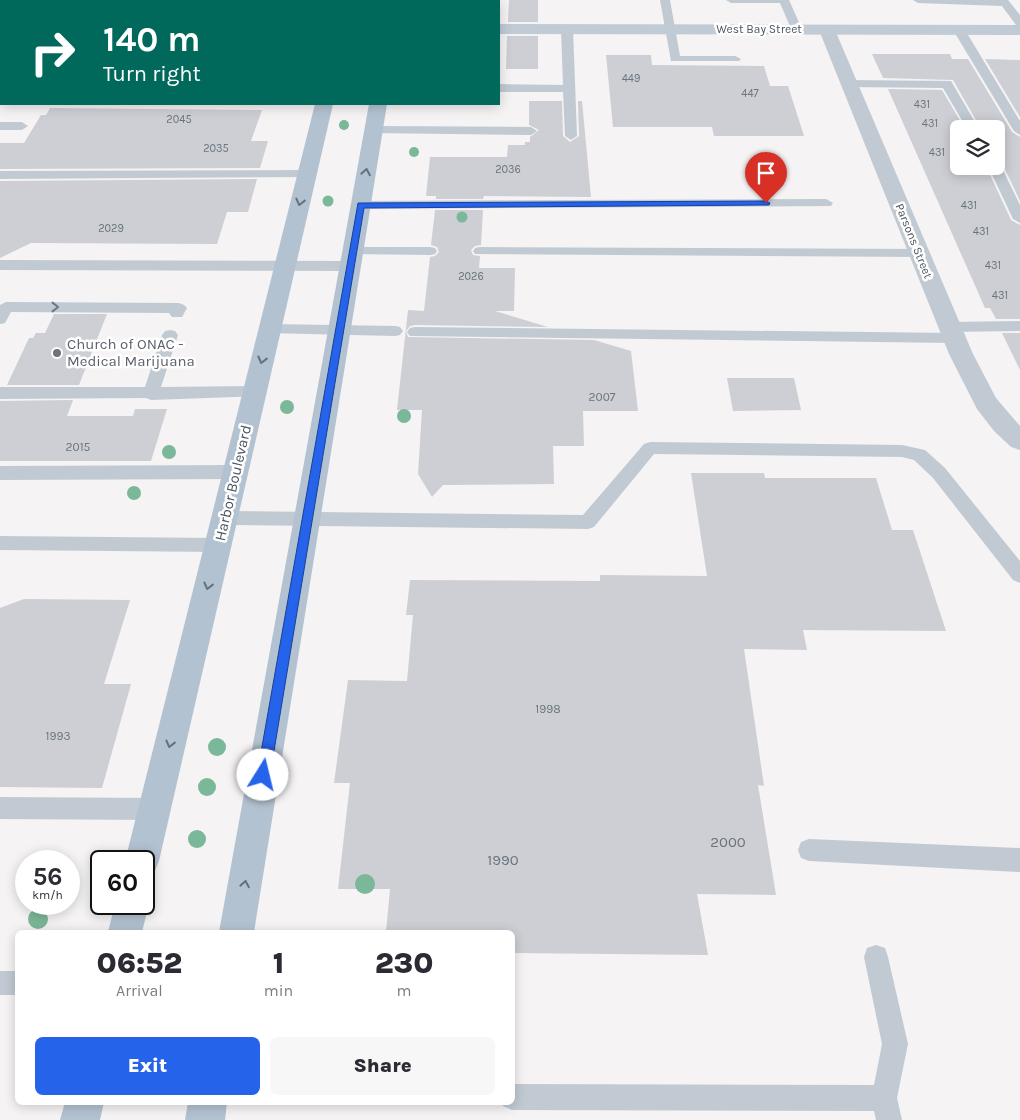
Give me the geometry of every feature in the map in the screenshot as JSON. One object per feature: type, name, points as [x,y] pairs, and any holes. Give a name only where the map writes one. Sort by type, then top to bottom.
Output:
[{"type":"main road","name":"Harbor Boulevard","points":[[145,850],[324,105]]},
{"type":"main road","points":[[236,930],[378,105]]},
{"type":"main road","points":[[126,930],[129,915]]},
{"type":"main road","points":[[80,1120],[84,1105]]},
{"type":"main road","points":[[205,1120],[208,1105]]},
{"type":"street","name":"West Bay Street","points":[[500,29],[1020,30]]},
{"type":"street","name":"Parsons Street","points":[[827,30],[952,332],[986,403],[1012,425],[1020,441]]},
{"type":"lane","points":[[664,0],[675,59],[735,59]]},
{"type":"lane","points":[[731,0],[784,0],[796,29]]},
{"type":"lane","points":[[918,0],[1004,2],[1020,23]]},
{"type":"lane","points":[[567,29],[571,136]]},
{"type":"lane","points":[[959,30],[1020,131]]},
{"type":"lane","points":[[849,84],[947,84],[968,120]]},
{"type":"lane","points":[[500,88],[569,89]]},
{"type":"lane","points":[[0,126],[22,126]]},
{"type":"lane","points":[[374,130],[531,131]]},
{"type":"lane","points":[[0,175],[307,174]]},
{"type":"lane","points":[[998,175],[1020,219]]},
{"type":"lane","points":[[360,205],[826,203]]},
{"type":"lane","points":[[0,265],[285,266],[430,251]]},
{"type":"lane","points":[[480,251],[918,253]]},
{"type":"lane","points":[[0,319],[6,307],[179,308],[177,313]]},
{"type":"lane","points":[[415,332],[952,332],[1020,326]]},
{"type":"lane","points":[[270,329],[396,331]]},
{"type":"lane","points":[[151,394],[170,335]]},
{"type":"lane","points":[[0,393],[151,394],[254,392]]},
{"type":"lane","points":[[224,518],[588,522],[650,448],[902,451],[919,455],[939,473],[1020,575]]},
{"type":"lane","points":[[0,473],[235,472]]},
{"type":"lane","points":[[0,543],[218,545]]},
{"type":"lane","points":[[0,808],[155,809]]},
{"type":"lane","points":[[809,850],[1020,860]]},
{"type":"lane","points":[[515,1097],[886,1109],[895,1044],[876,956]]},
{"type":"lane","points":[[0,983],[15,982]]},
{"type":"building","points":[[509,0],[538,0],[538,22],[508,22]]},
{"type":"building","points":[[507,36],[538,36],[538,69],[506,69]]},
{"type":"building","points":[[872,54],[950,54],[952,59],[968,59],[1005,120],[976,120],[953,80],[883,78]]},
{"type":"building","points":[[606,55],[651,55],[652,65],[764,66],[770,86],[788,86],[804,136],[714,136],[712,127],[613,127]]},
{"type":"building","points":[[985,59],[1020,60],[1020,117]]},
{"type":"building","points":[[888,89],[942,90],[960,120],[950,120],[950,175],[990,175],[1011,220],[1020,225],[1020,319],[996,319],[990,308],[985,308]]},
{"type":"building","points":[[529,101],[562,101],[563,136],[570,142],[579,136],[578,101],[582,101],[591,197],[484,196],[483,199],[436,199],[436,196],[426,196],[430,157],[507,157],[508,145],[525,145],[525,142],[530,142],[530,137],[539,130],[529,125]]},
{"type":"building","points":[[50,108],[262,110],[251,141],[268,141],[260,168],[0,169],[0,143],[24,143],[41,115],[46,115]]},
{"type":"building","points":[[1005,120],[1012,132],[1020,137],[1020,201],[1005,169]]},
{"type":"building","points":[[257,179],[248,212],[227,212],[217,244],[31,243],[0,258],[0,181]]},
{"type":"building","points":[[435,210],[483,210],[481,245],[475,246],[471,250],[473,255],[480,256],[479,268],[515,268],[514,311],[495,311],[548,327],[415,325],[410,326],[406,331],[408,337],[594,340],[631,351],[638,411],[583,411],[584,446],[553,446],[554,484],[443,485],[432,497],[418,474],[422,410],[397,410],[408,310],[424,311],[430,257],[435,256],[439,252],[437,247],[431,245]]},
{"type":"building","name":"Church of ONAC - Medical Marijuana","points":[[54,314],[107,314],[79,385],[7,385],[29,338],[33,338],[36,333],[45,333]]},
{"type":"building","points":[[1002,333],[1020,333],[1020,370]]},
{"type":"building","points":[[727,378],[794,378],[801,410],[733,411]]},
{"type":"building","points":[[73,400],[67,416],[133,416],[135,409],[167,409],[151,461],[0,461],[0,401]]},
{"type":"building","points":[[691,473],[764,473],[765,478],[876,478],[892,530],[913,530],[946,631],[803,630],[807,650],[744,649],[764,786],[758,785],[776,895],[697,894],[708,955],[515,953],[515,930],[386,930],[390,889],[338,889],[350,783],[334,783],[348,680],[407,681],[413,615],[406,615],[410,580],[600,581],[600,575],[707,576]]},
{"type":"building","points":[[24,599],[130,600],[104,684],[131,684],[102,788],[0,787],[0,608]]},
{"type":"place","name":"Church of ONAC - Medical Marijuana","points":[[57,353]]},
{"type":"route","points":[[263,775],[360,205],[766,203]]}]
